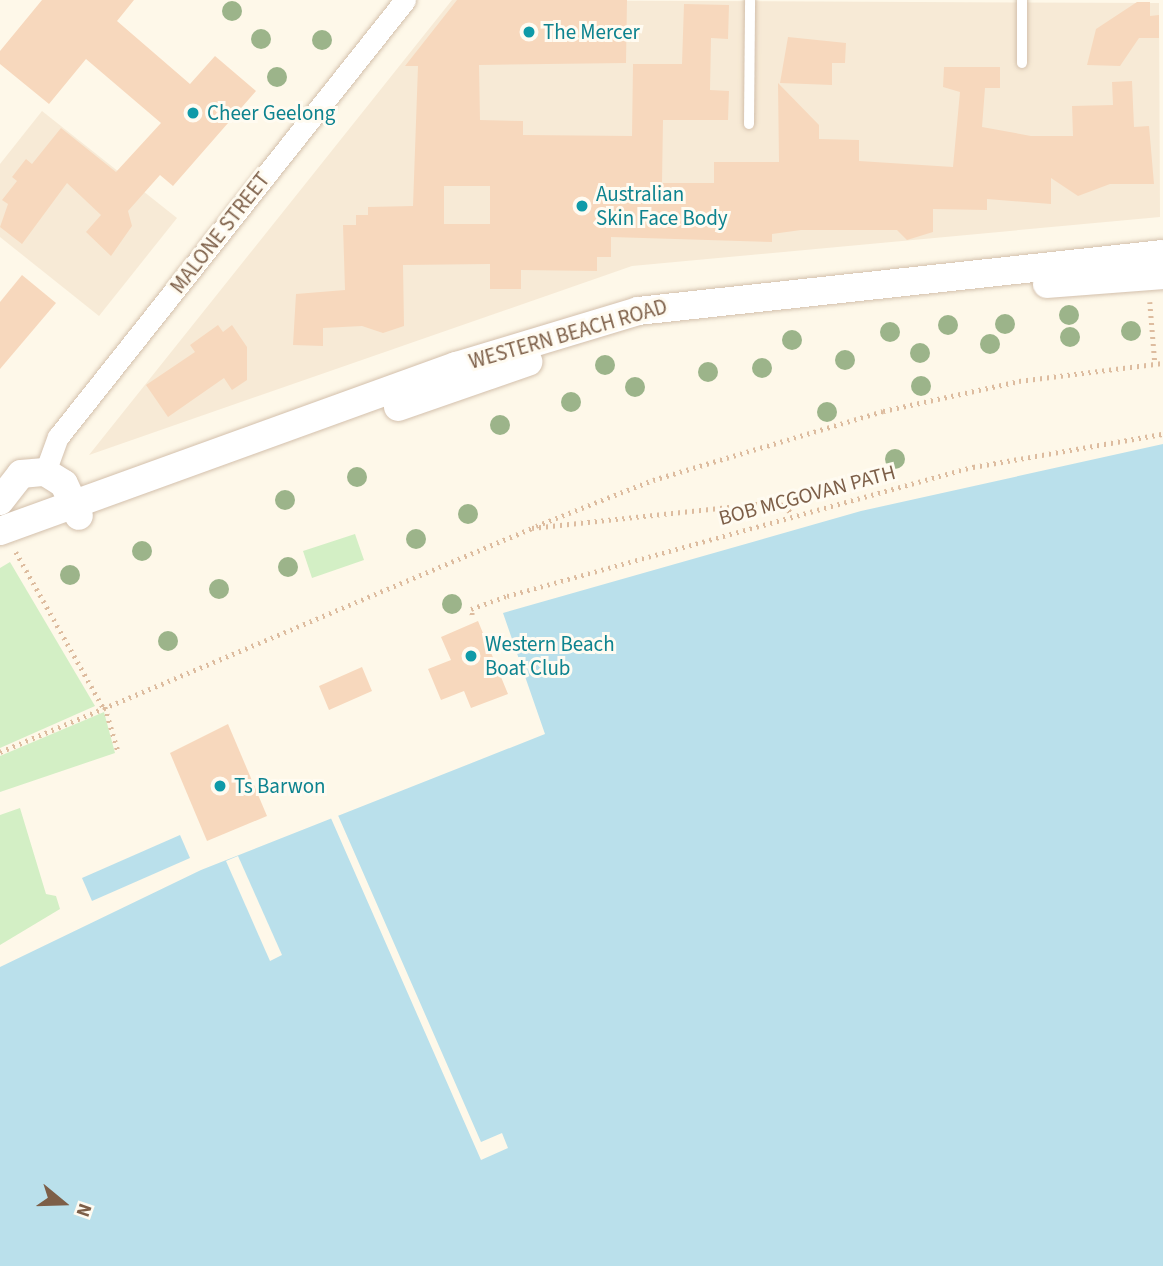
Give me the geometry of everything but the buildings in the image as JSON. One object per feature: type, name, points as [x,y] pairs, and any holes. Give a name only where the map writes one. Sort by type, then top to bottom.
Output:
[{"type":"street","name":"MALONE STREET","points":[[45,472],[58,437],[405,0]]},
{"type":"street","name":"WESTERN BEACH ROAD","points":[[3,541],[76,510],[457,366],[638,311],[1158,268]]},
{"type":"street","points":[[1,496],[21,474],[45,472],[64,484],[76,510]]},
{"type":"lane","points":[[749,124],[750,0]]},
{"type":"lane","points":[[1022,0],[1022,63]]},
{"type":"path","points":[[1155,363],[1158,268]]},
{"type":"path","points":[[0,752],[653,480],[883,411],[1019,381],[1163,363]]},
{"type":"path","name":"BOB MCGOVAN PATH","points":[[472,615],[471,609],[507,596],[973,467],[1163,434]]},
{"type":"path","points":[[533,528],[767,503],[784,505],[793,515]]},
{"type":"path","points":[[3,541],[104,707],[118,751]]},
{"type":"shaded area","points":[[452,0],[1159,3],[1160,217],[632,266],[89,455]]},
{"type":"shaded area","points":[[42,111],[177,218],[99,316],[0,237],[0,164]]},
{"type":"green space","points":[[355,534],[364,560],[312,578],[303,551]]},
{"type":"green space","points":[[10,562],[95,706],[0,748],[0,568]]},
{"type":"green space","points":[[104,712],[115,753],[0,792],[0,756]]},
{"type":"green space","points":[[20,808],[46,894],[56,896],[60,909],[0,945],[0,815]]},
{"type":"water","points":[[1163,444],[1163,1266],[0,1266],[0,967],[201,870],[545,734],[503,613],[861,511]]},
{"type":"water","points":[[180,835],[190,858],[92,901],[82,878]]},
{"type":"pier","points":[[337,813],[481,1142],[502,1133],[508,1148],[481,1160],[330,816]]},
{"type":"pier","points":[[238,856],[282,955],[270,961],[226,861]]},
{"type":"place","name":"The Mercer","points":[[529,32]]},
{"type":"place","name":"Cheer Geelong","points":[[193,113]]},
{"type":"place","name":"Australian Skin Face Body","points":[[582,206]]},
{"type":"place","name":"Western Beach Boat Club","points":[[471,656]]},
{"type":"place","name":"Ts Barwon","points":[[220,786]]}]
